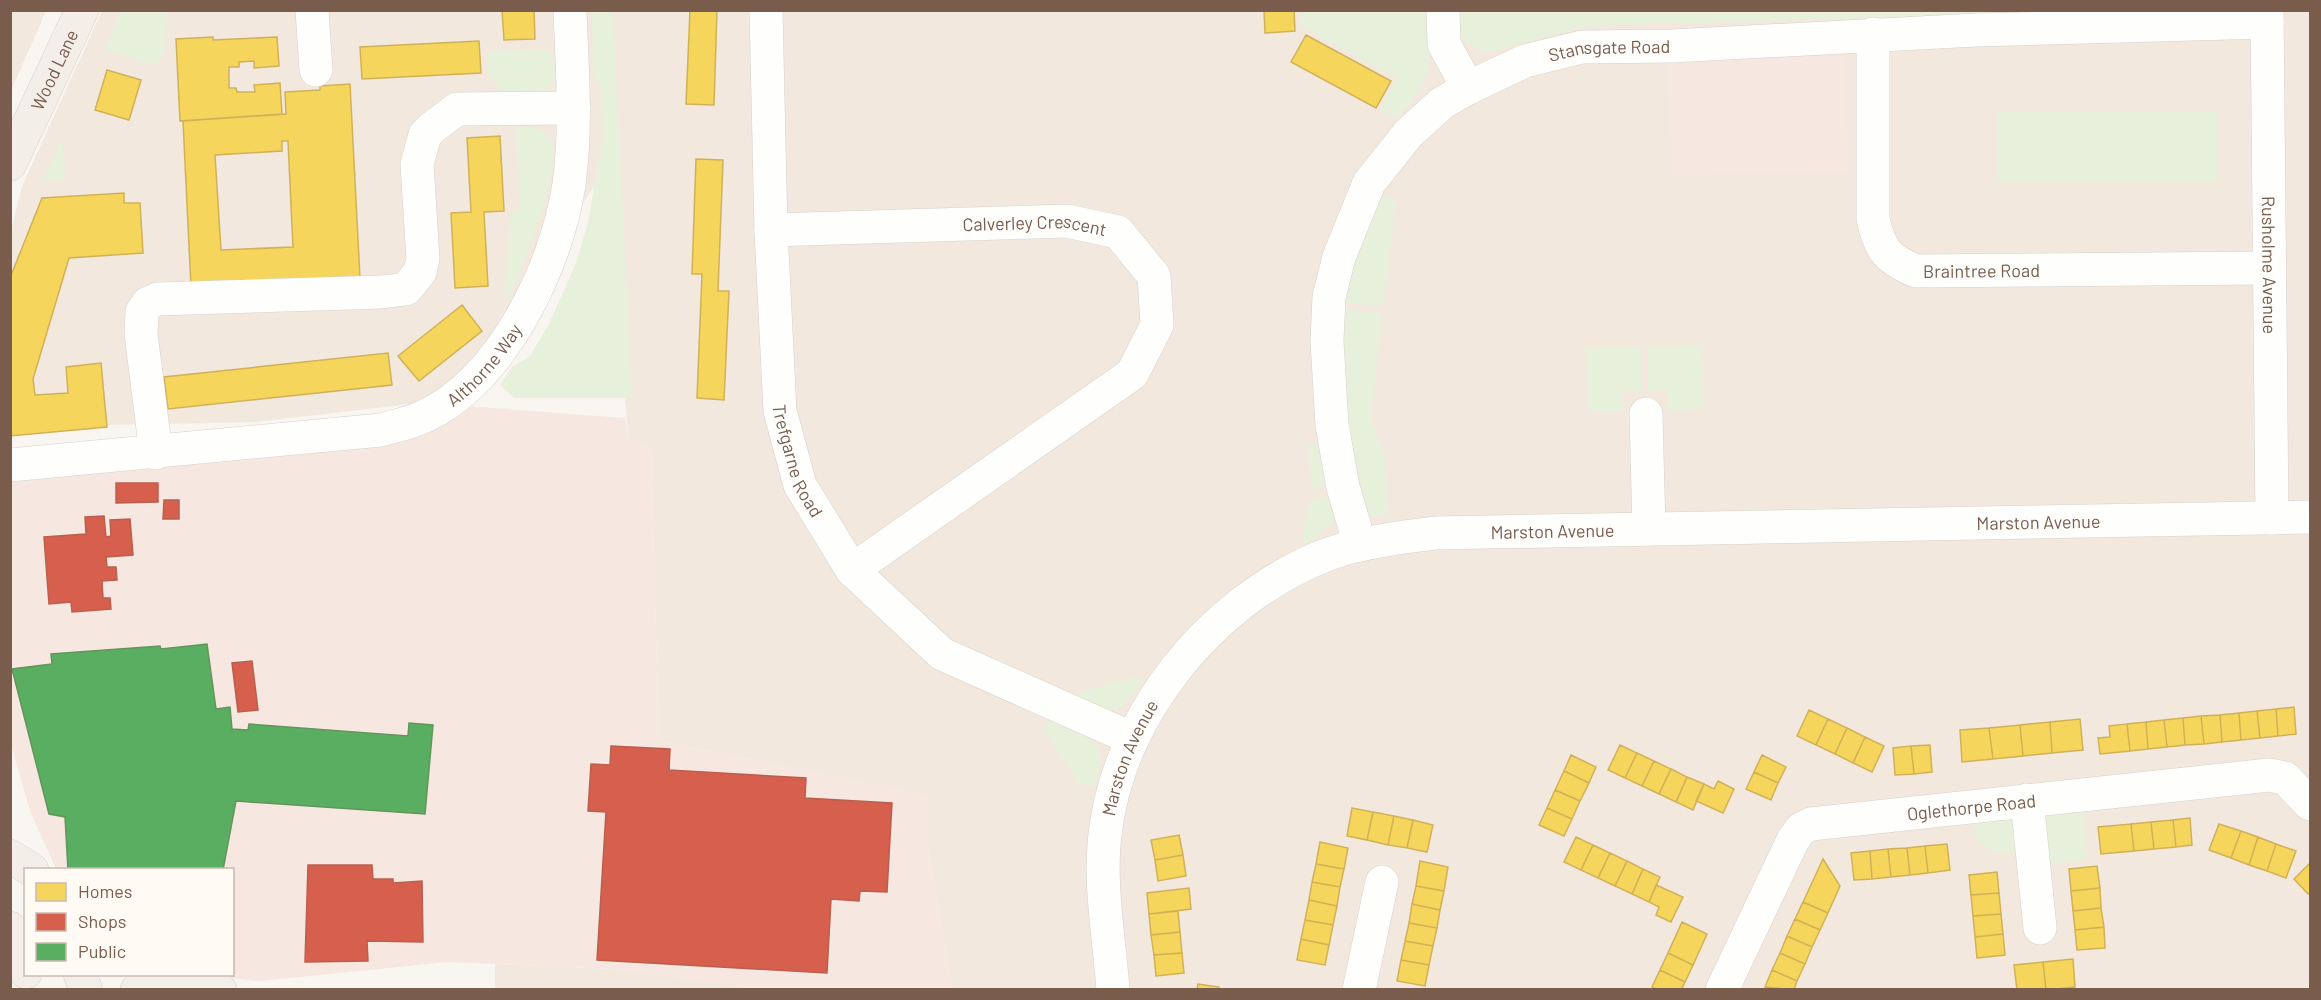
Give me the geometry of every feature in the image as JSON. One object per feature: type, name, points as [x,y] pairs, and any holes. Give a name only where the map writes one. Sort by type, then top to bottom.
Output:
[{"type":"main road","name":"Wood Lane","points":[[10,164],[82,10]]},
{"type":"main road","points":[[10,856],[29,868]]},
{"type":"main road","points":[[10,928],[24,967]]},
{"type":"main road","points":[[80,976],[86,990]]},
{"type":"main road","points":[[137,990],[216,986],[220,990]]},
{"type":"street","points":[[312,10],[316,70]]},
{"type":"street","name":"Trefgarne Road","points":[[766,10],[771,230],[780,411],[800,484],[852,570],[942,654],[1131,738]]},
{"type":"street","points":[[1443,10],[1444,44],[1468,88]]},
{"type":"street","name":"Stansgate Road","points":[[1360,545],[1343,487],[1332,425],[1327,341],[1329,297],[1339,257],[1369,183],[1408,134],[1442,103],[1525,61],[1582,47],[1672,46],[1873,34],[2267,16]]},
{"type":"street","name":"Rusholme Avenue","points":[[2267,16],[2272,518]]},
{"type":"street","name":"Althorne Way","points":[[10,465],[381,430],[425,416],[469,386],[494,361],[521,317],[552,248],[568,187],[574,108],[571,26]]},
{"type":"street","name":"Braintree Road","points":[[1873,34],[1873,219],[1878,242],[1894,262],[1916,271],[2269,268]]},
{"type":"street","points":[[156,453],[141,334],[142,312],[148,303],[158,299],[381,292],[406,289],[420,272],[423,259],[417,164],[425,135],[457,109],[574,108]]},
{"type":"street","name":"Calverley Crescent","points":[[771,230],[1067,221],[1118,231],[1154,276],[1157,325],[1132,374],[852,570]]},
{"type":"street","points":[[1646,414],[1649,529]]},
{"type":"street","name":"Marston Avenue","points":[[1113,990],[1103,854],[1113,793],[1131,738],[1160,692],[1192,650],[1232,611],[1273,582],[1316,559],[1360,545],[1435,533],[2310,517]]},
{"type":"street","name":"Oglethorpe Road","points":[[1722,990],[1801,829],[1811,824],[2270,774],[2285,778],[2310,804]]},
{"type":"street","points":[[2027,800],[2040,928]]},
{"type":"street","points":[[1361,983],[1382,882]]},
{"type":"shaded area","points":[[10,11],[46,11],[11,91]]},
{"type":"shaded area","points":[[102,11],[2310,11],[2310,989],[952,989],[926,838],[928,796],[659,741],[651,446],[629,440],[602,174],[495,340],[428,402],[255,422],[112,425],[11,436],[11,231],[22,186]]},
{"type":"shaded area","points":[[1845,56],[1847,172],[1671,175],[1669,59]]},
{"type":"shaded area","points":[[466,406],[625,418],[629,439],[651,445],[659,741],[929,796],[926,838],[952,989],[756,990],[614,969],[448,962],[260,981],[207,976],[234,976],[234,868],[56,868],[30,811],[11,744],[10,476]]},
{"type":"shaded area","points":[[495,964],[614,969],[761,989],[495,989]]},
{"type":"green space","points":[[121,11],[168,11],[163,55],[158,62],[149,64],[105,49]]},
{"type":"green space","points":[[591,11],[613,11],[632,398],[514,398],[500,385],[512,367],[530,356],[549,324],[576,263],[588,223],[603,133],[601,91],[594,75]]},
{"type":"green space","points":[[1300,11],[1425,11],[1428,45],[1427,69],[1418,91],[1396,118],[1381,110],[1396,78],[1301,26]]},
{"type":"green space","points":[[1452,11],[2146,11],[1618,25],[1579,28],[1490,52],[1474,48],[1462,39],[1455,27]]},
{"type":"green space","points":[[549,49],[554,62],[554,80],[544,89],[527,92],[501,91],[488,74],[488,51]]},
{"type":"green space","points":[[1998,111],[2217,111],[2217,181],[1998,181]]},
{"type":"green space","points":[[516,127],[536,128],[547,134],[552,147],[552,166],[548,189],[532,240],[509,298],[504,299],[511,210],[520,209]]},
{"type":"green space","points":[[62,139],[66,179],[43,180]]},
{"type":"green space","points":[[1380,194],[1396,201],[1384,303],[1381,306],[1345,303],[1348,273]]},
{"type":"green space","points":[[1344,309],[1380,313],[1382,316],[1371,417],[1386,460],[1387,515],[1370,517],[1363,510],[1342,392]]},
{"type":"green space","points":[[1702,346],[1703,406],[1699,410],[1668,411],[1668,390],[1648,391],[1648,347]]},
{"type":"green space","points":[[1641,347],[1642,391],[1622,391],[1623,411],[1590,412],[1587,408],[1586,348]]},
{"type":"green space","points":[[1307,445],[1321,445],[1327,487],[1312,489]]},
{"type":"green space","points":[[1328,496],[1332,498],[1335,509],[1331,527],[1327,525],[1316,538],[1304,544],[1302,537],[1311,499]]},
{"type":"green space","points":[[1139,676],[1141,683],[1121,708],[1103,711],[1072,695]]},
{"type":"green space","points":[[1048,721],[1092,741],[1100,758],[1095,786],[1079,784],[1044,729]]},
{"type":"green space","points":[[2083,812],[2087,854],[2083,860],[2041,864],[2040,817]]},
{"type":"green space","points":[[2021,818],[2025,850],[1996,853],[1976,839],[1974,822]]},
{"type":"building: Homes","points":[[502,10],[534,10],[535,39],[504,40]]},
{"type":"building: Homes","points":[[690,10],[717,10],[714,105],[686,104]]},
{"type":"building: Homes","points":[[1264,10],[1294,10],[1295,31],[1265,33]]},
{"type":"building: Homes","points":[[1306,35],[1391,81],[1376,108],[1291,62]]},
{"type":"building: Homes","points":[[213,37],[213,40],[277,37],[279,66],[254,68],[254,61],[239,62],[239,67],[229,67],[229,88],[236,88],[237,92],[255,92],[254,85],[280,83],[282,114],[180,121],[176,39]]},
{"type":"building: Homes","points":[[479,41],[481,73],[362,79],[360,47]]},
{"type":"building: Homes","points":[[107,70],[141,80],[129,120],[95,110]]},
{"type":"building: Homes","points":[[350,84],[360,278],[191,287],[183,121],[286,114],[285,92],[320,90],[320,86]],"holes":[[[282,141],[288,141],[293,247],[221,250],[215,155],[282,151]]]},
{"type":"building: Homes","points":[[500,136],[504,211],[484,212],[488,286],[455,288],[451,213],[471,212],[467,138]]},
{"type":"building: Homes","points":[[696,159],[723,160],[718,291],[729,291],[724,400],[697,398],[702,274],[692,274]]},
{"type":"building: Homes","points":[[124,193],[124,203],[140,203],[143,253],[69,258],[33,379],[35,395],[68,393],[66,367],[101,363],[107,427],[10,436],[10,278],[42,198]]},
{"type":"building: Homes","points":[[462,305],[482,331],[419,381],[398,356]]},
{"type":"building: Homes","points":[[388,353],[392,385],[168,409],[164,377]]},
{"type":"building: Homes","points":[[2294,707],[2296,734],[2278,736],[2276,709]]},
{"type":"building: Homes","points":[[2276,709],[2278,736],[2260,738],[2257,711]]},
{"type":"building: Homes","points":[[1809,710],[1828,719],[1816,745],[1797,736]]},
{"type":"building: Homes","points":[[2257,711],[2260,738],[2241,740],[2239,713]]},
{"type":"building: Homes","points":[[2239,713],[2241,740],[2222,742],[2220,715]]},
{"type":"building: Homes","points":[[2220,715],[2222,742],[2204,744],[2201,716]]},
{"type":"building: Homes","points":[[2201,716],[2204,744],[2185,745],[2183,718]]},
{"type":"building: Homes","points":[[2183,718],[2185,745],[2167,747],[2164,720]]},
{"type":"building: Homes","points":[[1828,719],[1847,728],[1835,754],[1816,745]]},
{"type":"building: Homes","points":[[2080,719],[2083,750],[2052,753],[2050,722]]},
{"type":"building: Homes","points":[[2164,720],[2167,747],[2148,749],[2146,722]]},
{"type":"building: Homes","points":[[2050,722],[2052,753],[2023,756],[2020,725]]},
{"type":"building: Homes","points":[[2146,722],[2148,749],[2130,751],[2127,724]]},
{"type":"building: Homes","points":[[2127,724],[2130,751],[2100,754],[2098,738],[2110,737],[2109,726]]},
{"type":"building: Homes","points":[[2020,725],[2023,756],[1993,759],[1989,728]]},
{"type":"building: Homes","points":[[1847,728],[1865,737],[1853,763],[1835,754]]},
{"type":"building: Homes","points":[[1989,728],[1993,759],[1962,762],[1960,730]]},
{"type":"building: Homes","points":[[1865,737],[1884,746],[1872,772],[1853,763]]},
{"type":"building: Homes","points":[[1620,745],[1637,753],[1625,778],[1608,770]]},
{"type":"building: Homes","points":[[1930,745],[1932,772],[1914,774],[1911,746]]},
{"type":"building: Homes","points":[[1911,746],[1914,774],[1895,775],[1893,748]]},
{"type":"building: Homes","points":[[1637,753],[1654,761],[1642,786],[1625,778]]},
{"type":"building: Homes","points":[[1571,755],[1596,767],[1589,783],[1564,771]]},
{"type":"building: Homes","points":[[1762,755],[1786,767],[1778,783],[1754,772]]},
{"type":"building: Homes","points":[[1654,761],[1671,769],[1659,794],[1642,786]]},
{"type":"building: Homes","points":[[1671,769],[1687,777],[1676,802],[1659,794]]},
{"type":"building: Homes","points":[[1564,771],[1589,783],[1580,801],[1555,790]]},
{"type":"building: Homes","points":[[1754,772],[1778,783],[1771,800],[1746,789]]},
{"type":"building: Homes","points":[[1687,777],[1704,784],[1693,810],[1676,802]]},
{"type":"building: Homes","points":[[1718,781],[1734,789],[1723,813],[1696,801],[1704,784],[1714,789]]},
{"type":"building: Homes","points":[[1555,790],[1580,801],[1572,819],[1547,808]]},
{"type":"building: Homes","points":[[1352,808],[1373,812],[1367,840],[1347,836]]},
{"type":"building: Homes","points":[[1547,808],[1572,819],[1564,836],[1539,825]]},
{"type":"building: Homes","points":[[1373,812],[1394,816],[1388,845],[1367,840]]},
{"type":"building: Homes","points":[[1394,816],[1413,820],[1407,848],[1388,845]]},
{"type":"building: Homes","points":[[2190,818],[2192,845],[2176,847],[2173,820]]},
{"type":"building: Homes","points":[[1413,820],[1433,825],[1427,852],[1407,848]]},
{"type":"building: Homes","points":[[2173,820],[2176,847],[2154,849],[2151,822]]},
{"type":"building: Homes","points":[[2151,822],[2154,849],[2134,851],[2131,824]]},
{"type":"building: Homes","points":[[2131,824],[2134,851],[2101,854],[2098,827]]},
{"type":"building: Homes","points":[[2219,824],[2241,831],[2231,858],[2209,850]]},
{"type":"building: Homes","points":[[2241,831],[2258,837],[2249,865],[2231,858]]},
{"type":"building: Homes","points":[[1179,835],[1183,855],[1155,860],[1151,840]]},
{"type":"building: Homes","points":[[1576,837],[1593,845],[1581,870],[1564,862]]},
{"type":"building: Homes","points":[[2258,837],[2276,844],[2267,871],[2249,865]]},
{"type":"building: Homes","points":[[1320,842],[1348,848],[1344,869],[1316,864]]},
{"type":"building: Homes","points":[[1947,844],[1950,870],[1928,873],[1925,846]]},
{"type":"building: Homes","points":[[2276,844],[2296,851],[2286,878],[2267,871]]},
{"type":"building: Homes","points":[[1593,845],[1610,853],[1598,878],[1581,870]]},
{"type":"building: Homes","points":[[1925,846],[1928,873],[1910,875],[1907,848]]},
{"type":"building: Homes","points":[[1907,848],[1910,875],[1891,877],[1888,849]]},
{"type":"building: Homes","points":[[1888,849],[1891,877],[1872,879],[1870,851]]},
{"type":"building: Homes","points":[[1870,851],[1872,879],[1854,880],[1851,853]]},
{"type":"building: Homes","points":[[1610,853],[1627,861],[1615,886],[1598,878]]},
{"type":"building: Homes","points":[[1183,855],[1186,876],[1158,881],[1155,860]]},
{"type":"building: Homes","points":[[1823,859],[1840,886],[1828,913],[1803,902]]},
{"type":"building: Homes","points":[[1420,861],[1448,867],[1444,891],[1416,886]]},
{"type":"building: Homes","points":[[1627,861],[1643,869],[1632,894],[1615,886]]},
{"type":"building: Homes","points":[[2310,863],[2310,892],[2308,894],[2294,879]]},
{"type":"building: Homes","points":[[1316,864],[1344,869],[1340,887],[1312,882]]},
{"type":"building: Homes","points":[[2097,866],[2100,888],[2071,891],[2069,869]]},
{"type":"building: Homes","points":[[1643,869],[1660,877],[1649,902],[1632,894]]},
{"type":"building: Homes","points":[[1997,872],[1999,893],[1971,895],[1969,875]]},
{"type":"building: Homes","points":[[1312,882],[1340,887],[1337,906],[1309,900]]},
{"type":"building: Homes","points":[[1656,885],[1683,897],[1671,922],[1656,915],[1659,907],[1649,902]]},
{"type":"building: Homes","points":[[1416,886],[1444,891],[1440,910],[1412,904]]},
{"type":"building: Homes","points":[[1189,888],[1191,909],[1149,914],[1147,893]]},
{"type":"building: Homes","points":[[2100,888],[2101,908],[2073,911],[2071,891]]},
{"type":"building: Homes","points":[[1999,893],[2001,914],[1973,916],[1971,895]]},
{"type":"building: Homes","points":[[1309,900],[1337,906],[1333,925],[1305,920]]},
{"type":"building: Homes","points":[[1803,902],[1828,913],[1820,930],[1795,919]]},
{"type":"building: Homes","points":[[1412,904],[1440,910],[1437,928],[1409,923]]},
{"type":"building: Homes","points":[[2101,908],[2104,927],[2075,930],[2073,911]]},
{"type":"building: Homes","points":[[1178,911],[1180,932],[1151,935],[1149,914]]},
{"type":"building: Homes","points":[[2001,914],[2003,934],[1975,937],[1973,916]]},
{"type":"building: Homes","points":[[1795,919],[1820,930],[1812,947],[1787,936]]},
{"type":"building: Homes","points":[[1305,920],[1333,925],[1329,945],[1301,939]]},
{"type":"building: Homes","points":[[1682,922],[1707,934],[1693,965],[1668,953]]},
{"type":"building: Homes","points":[[1409,923],[1437,928],[1433,946],[1405,941]]},
{"type":"building: Homes","points":[[2104,927],[2105,948],[2077,950],[2075,930]]},
{"type":"building: Homes","points":[[1180,932],[1182,953],[1154,955],[1151,935]]},
{"type":"building: Homes","points":[[2003,934],[2005,955],[1977,958],[1975,937]]},
{"type":"building: Homes","points":[[1787,936],[1812,947],[1805,964],[1780,953]]},
{"type":"building: Homes","points":[[1301,939],[1329,945],[1325,965],[1297,960]]},
{"type":"building: Homes","points":[[1405,941],[1433,946],[1429,965],[1401,960]]},
{"type":"building: Homes","points":[[1182,953],[1184,973],[1156,976],[1154,955]]},
{"type":"building: Homes","points":[[1668,953],[1693,965],[1685,982],[1660,970]]},
{"type":"building: Homes","points":[[1780,953],[1805,964],[1797,981],[1772,970]]},
{"type":"building: Homes","points":[[2073,959],[2075,987],[2046,990],[2043,962]]},
{"type":"building: Homes","points":[[1401,960],[1429,965],[1425,986],[1397,981]]},
{"type":"building: Homes","points":[[2043,962],[2046,990],[2017,990],[2014,965]]},
{"type":"building: Homes","points":[[1660,970],[1685,982],[1681,990],[1658,990],[1652,987]]},
{"type":"building: Homes","points":[[1772,970],[1797,981],[1794,990],[1765,987]]},
{"type":"building: Homes","points":[[1198,984],[1219,987],[1218,990],[1197,990]]},
{"type":"building: Shops","points":[[116,483],[158,483],[158,502],[116,503]]},
{"type":"building: Shops","points":[[164,500],[179,500],[179,519],[163,519]]},
{"type":"building: Shops","points":[[104,516],[106,537],[111,536],[110,520],[130,519],[133,555],[106,557],[107,567],[116,567],[117,580],[102,581],[103,598],[110,598],[111,609],[72,612],[71,602],[49,604],[44,537],[86,534],[85,517]]},
{"type":"building: Shops","points":[[252,661],[258,710],[238,712],[232,663]]},
{"type":"building: Shops","points":[[611,746],[670,749],[669,770],[806,778],[805,798],[892,803],[887,892],[860,891],[859,901],[831,899],[827,973],[597,960],[606,812],[588,811],[591,764],[610,765]]},
{"type":"building: Shops","points":[[308,865],[372,865],[373,879],[393,879],[393,883],[422,881],[423,942],[367,941],[368,961],[305,962]]},
{"type":"building: Public","points":[[207,644],[216,709],[230,707],[232,729],[248,730],[249,724],[408,736],[409,723],[433,725],[425,814],[236,801],[223,868],[68,868],[65,817],[49,814],[12,669],[52,664],[51,654],[160,646],[161,649]]}]
